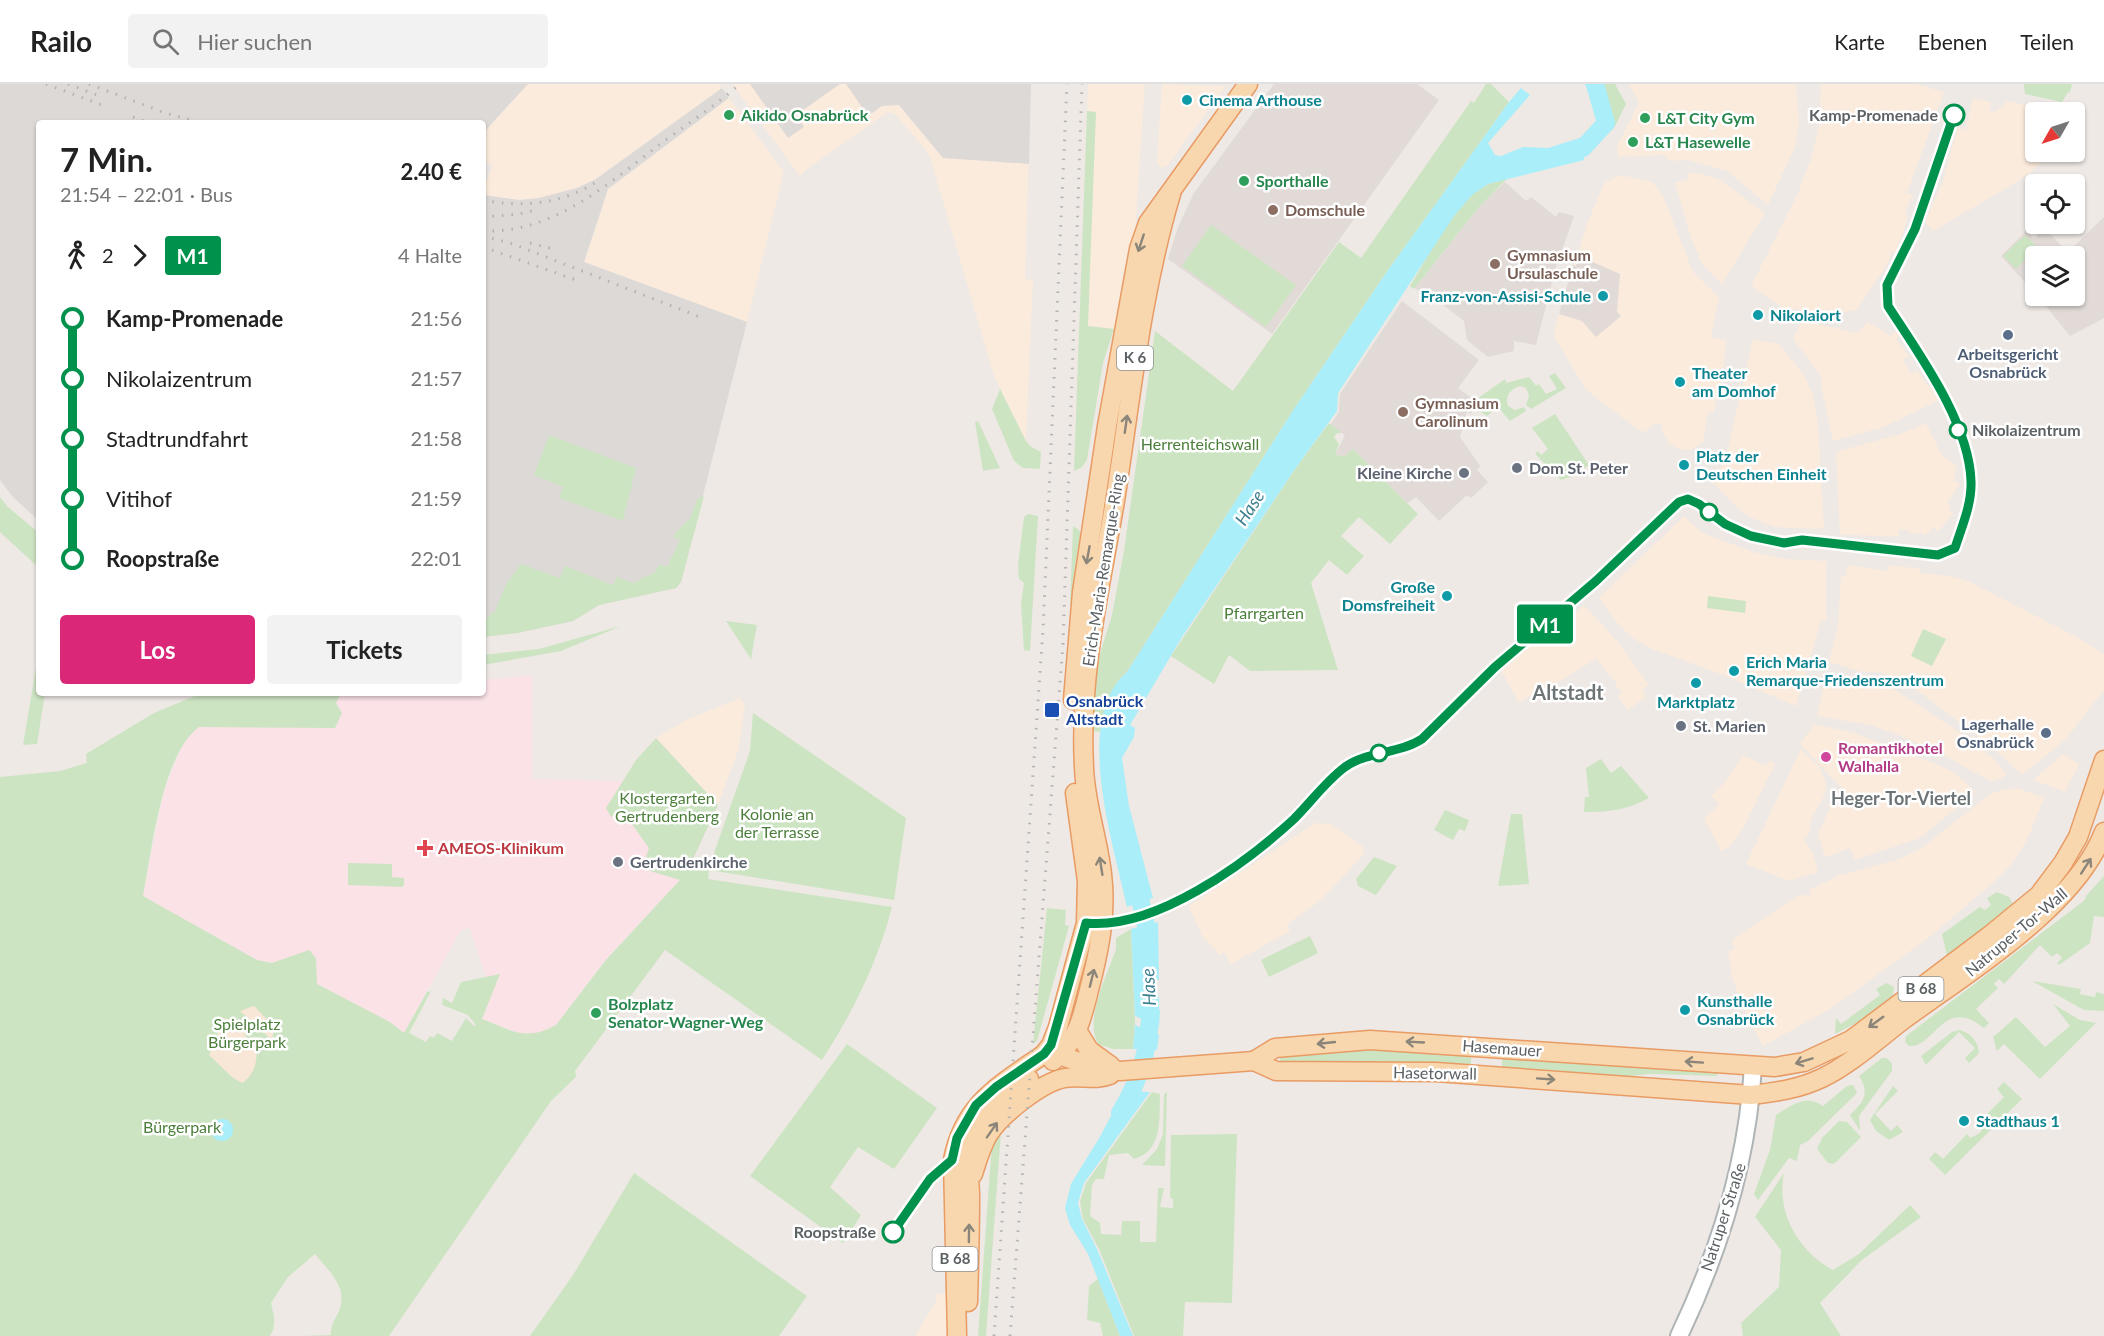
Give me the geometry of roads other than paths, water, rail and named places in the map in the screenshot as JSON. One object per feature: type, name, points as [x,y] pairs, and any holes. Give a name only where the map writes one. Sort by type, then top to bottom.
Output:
[{"type":"main road","name":"Erich-Maria-Remarque-Ring","points":[[1052,1055],[1082,945],[1088,908],[1085,856],[1073,771],[1072,735],[1082,592],[1131,280],[1148,223],[1171,194],[1199,148],[1248,84]]},
{"type":"main road","name":"Erich-Maria-Remarque-Ring","points":[[1052,1055],[1078,1032],[1099,951],[1104,908],[1102,875],[1084,769],[1086,679],[1139,336],[1154,256],[1171,194]]},
{"type":"main road","name":"Natruper-Tor-Wall","points":[[1753,1066],[1785,1066],[1835,1049],[1908,999],[2025,907],[2050,883],[2078,837],[2104,760]]},
{"type":"main road","name":"Natruper-Tor-Wall","points":[[1751,1095],[1801,1086],[1825,1077],[1980,963],[2031,923],[2070,887],[2093,855],[2104,832]]},
{"type":"main road","points":[[1078,1032],[1089,1050],[1122,1071]]},
{"type":"main road","name":"Hasemauer","points":[[1254,1061],[1275,1048],[1370,1040],[1753,1066]]},
{"type":"main road","points":[[1052,1055],[1074,1077]]},
{"type":"main road","name":"Hasetorwall","points":[[1052,1055],[1122,1071],[1254,1061],[1276,1071],[1436,1072],[1751,1095]]},
{"type":"main road","name":"B 68","points":[[968,1336],[970,1184],[967,1155],[971,1136],[981,1118],[996,1103],[1052,1055]]},
{"type":"main road","name":"B 68","points":[[957,1336],[952,1160],[957,1138],[976,1105],[996,1087],[1052,1055]]},
{"type":"main road","name":"Natruper Straße","points":[[1679,1336],[1694,1306],[1737,1179],[1751,1095],[1753,1066]]},
{"type":"main road","name":"Hasetorwall","points":[[1074,1077],[1102,1078],[1122,1071]]},
{"type":"main road","name":"B 68","points":[[970,1184],[988,1134],[1002,1117],[1046,1086],[1061,1079],[1074,1077]]},
{"type":"water","points":[[1585,84],[1604,84],[1614,128],[1603,133]]},
{"type":"water","points":[[1521,88],[1530,95],[1488,143],[1495,155],[1501,156],[1523,147],[1548,148],[1583,137],[1584,160],[1488,184],[1472,195],[1454,216],[1338,393],[1337,411],[1295,469],[1182,637],[1130,725],[1135,728],[1134,737],[1122,758],[1129,806],[1153,898],[1127,907],[1107,818],[1099,751],[1102,720],[1111,693],[1127,672],[1292,412],[1386,273]]},
{"type":"water","points":[[1158,922],[1159,980],[1151,980],[1152,1009],[1160,1010],[1159,1026],[1135,1016],[1131,929]]},
{"type":"water","points":[[1135,1025],[1159,1035],[1157,1050],[1133,1049]]},
{"type":"water","points":[[1124,1091],[1150,1092],[1084,1183],[1078,1203],[1082,1219],[1133,1336],[1120,1336],[1088,1254],[1070,1225],[1065,1208],[1071,1184],[1101,1135]]},
{"type":"water","points":[[218,1119],[226,1119],[233,1126],[233,1134],[226,1141],[218,1141],[211,1134],[211,1126]]},
{"type":"waterway","name":"Hase","points":[[1560,154],[1583,148],[1606,123],[1595,84]]},
{"type":"waterway","name":"Hase","points":[[1136,880],[1146,926],[1147,948]]},
{"type":"waterway","points":[[1120,1113],[1134,1086],[1144,1058],[1149,1029],[1150,999]]},
{"type":"railway","points":[[46,84],[102,105]]},
{"type":"railway","points":[[68,84],[97,95]]},
{"type":"railway","points":[[89,84],[165,113],[191,120]]},
{"type":"railway","points":[[486,231],[509,230],[534,224],[580,203],[740,84]]},
{"type":"railway","points":[[994,1336],[1043,630],[1067,84]]},
{"type":"railway","points":[[1010,1336],[1063,644],[1082,84]]},
{"type":"railway","points":[[133,117],[141,120]]},
{"type":"railway","points":[[486,200],[527,204],[555,200],[595,183]]},
{"type":"railway","points":[[486,217],[536,210]]},
{"type":"railway","points":[[486,237],[513,244],[700,317]]},
{"type":"railway","points":[[530,243],[557,250]]},
{"type":"railway","points":[[486,248],[576,280]]},
{"type":"place","name":"Cinema Arthouse","points":[[1187,100]]},
{"type":"place","name":"Aikido Osnabrück","points":[[729,115]]},
{"type":"place","name":"Kamp-Promenade","points":[[1954,115]]},
{"type":"place","name":"L&T City Gym","points":[[1645,118]]},
{"type":"place","name":"L&T Hasewelle","points":[[1633,142]]},
{"type":"place","name":"Sporthalle","points":[[1244,181]]},
{"type":"place","name":"Domschule","points":[[1273,210]]},
{"type":"place","name":"Gymnasium Ursulaschule","points":[[1495,264]]},
{"type":"place","name":"Franz-von-Assisi-Schule","points":[[1603,296]]},
{"type":"place","name":"Nikolaiort","points":[[1758,315]]},
{"type":"place","name":"Arbeitsgericht Osnabrück","points":[[2008,335]]},
{"type":"place","name":"Theater am Domhof","points":[[1680,382]]},
{"type":"place","name":"Gymnasium Carolinum","points":[[1403,412]]},
{"type":"place","name":"Nikolaizentrum","points":[[1958,430]]},
{"type":"place","name":"Platz der Deutschen Einheit","points":[[1684,465]]},
{"type":"place","name":"Dom St. Peter","points":[[1517,468]]},
{"type":"place","name":"Kleine Kirche","points":[[1464,473]]},
{"type":"place","name":"Große Domsfreiheit","points":[[1447,596]]},
{"type":"place","name":"Erich Maria Remarque-Friedenszentrum","points":[[1734,671]]},
{"type":"place","name":"Marktplatz","points":[[1696,683]]},
{"type":"place","name":"Osnabrück Altstadt","points":[[1052,710]]},
{"type":"place","name":"St. Marien","points":[[1681,726]]},
{"type":"place","name":"Lagerhalle Osnabrück","points":[[2046,733]]},
{"type":"place","name":"Romantikhotel Walhalla","points":[[1826,757]]},
{"type":"place","name":"AMEOS-Klinikum","points":[[425,848]]},
{"type":"place","name":"Gertrudenkirche","points":[[618,862]]},
{"type":"place","name":"Kunsthalle Osnabrück","points":[[1685,1010]]},
{"type":"place","name":"Bolzplatz Senator-Wagner-Weg","points":[[596,1013]]},
{"type":"place","name":"Stadthaus 1","points":[[1964,1121]]},
{"type":"place","name":"Roopstraße","points":[[893,1232]]},
{"type":"district","name":"Altstadt","points":[[1568,693]]},
{"type":"district","name":"Heger-Tor-Viertel","points":[[1901,799]]},
{"type":"park label","name":"Herrenteichswall","points":[[1200,444]]},
{"type":"park label","name":"Pfarrgarten","points":[[1264,613]]},
{"type":"park label","name":"Klostergarten Gertrudenberg","points":[[667,807]]},
{"type":"park label","name":"Kolonie an der Terrasse","points":[[777,823]]},
{"type":"park label","name":"Spielplatz Bürgerpark","points":[[247,1033]]},
{"type":"park label","name":"Bürgerpark","points":[[182,1127]]}]
